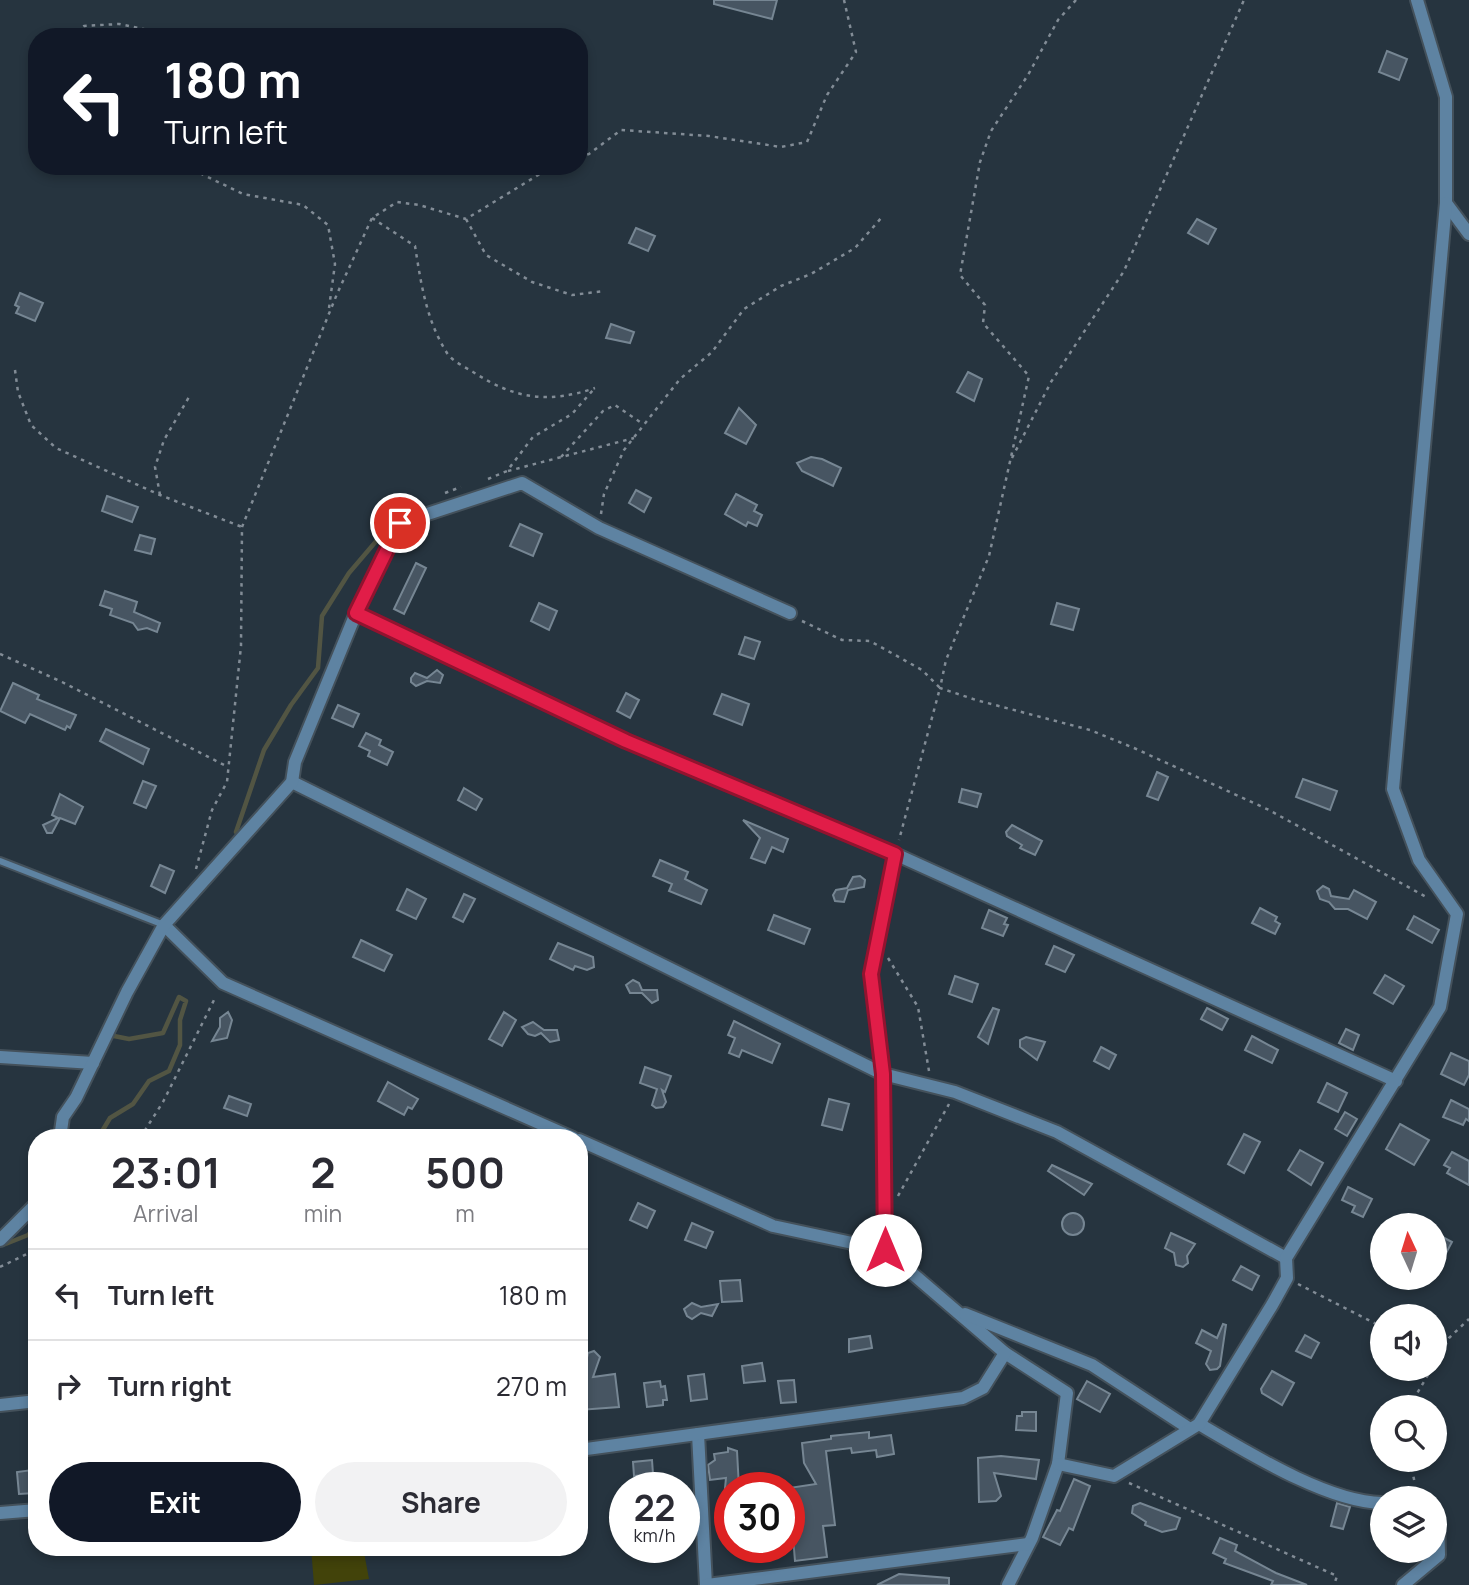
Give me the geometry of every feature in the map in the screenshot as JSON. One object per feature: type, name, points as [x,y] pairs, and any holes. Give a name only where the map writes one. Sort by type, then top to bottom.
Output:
[{"type":"street","points":[[1058,1464],[1114,1476],[1194,1427],[1287,1278],[1286,1258],[1440,1007],[1457,914],[1419,860],[1393,789],[1446,202],[1446,97],[1417,0]]},
{"type":"street","points":[[1446,202],[1469,234]]},
{"type":"street","points":[[61,1129],[63,1117],[164,925],[292,782],[295,762],[356,613],[400,523],[522,483],[599,528],[790,613]]},
{"type":"street","points":[[356,613],[626,741],[895,854],[1396,1080]]},
{"type":"street","points":[[292,782],[883,1074],[956,1092],[1057,1132],[1286,1258]]},
{"type":"street","points":[[885,1250],[883,1074],[871,974],[895,854]]},
{"type":"street","points":[[164,925],[223,983],[553,1129]]},
{"type":"street","points":[[0,1057],[93,1063]]},
{"type":"street","points":[[588,1144],[773,1226],[885,1250],[1005,1353],[1068,1393],[1058,1464],[1028,1544],[1008,1585]]},
{"type":"street","points":[[0,1240],[28,1212]]},
{"type":"street","points":[[955,1310],[1092,1366],[1194,1427],[1352,1500],[1370,1502]]},
{"type":"street","points":[[588,1449],[963,1398],[983,1388],[1005,1353]]},
{"type":"street","points":[[0,1405],[28,1402]]},
{"type":"street","points":[[698,1434],[706,1585],[1028,1544]]},
{"type":"street","points":[[0,1513],[28,1511]]},
{"type":"street","points":[[1402,1585],[1429,1563]]},
{"type":"lane","points":[[0,862],[164,925]]},
{"type":"path","points":[[588,153],[621,130],[709,136],[781,147],[807,142],[827,95],[856,52],[844,0]]},
{"type":"path","points":[[895,854],[946,660],[989,556],[1030,376],[983,323],[985,305],[960,275],[980,162],[991,131],[1028,75],[1058,20],[1076,0]]},
{"type":"path","points":[[1009,464],[1051,382],[1124,271],[1244,0]]},
{"type":"path","points":[[81,28],[120,24],[139,28]]},
{"type":"path","points":[[203,175],[243,194],[303,205],[328,225],[335,264],[328,315]]},
{"type":"path","points":[[466,219],[538,175]]},
{"type":"path","points":[[195,874],[212,810],[227,782],[241,646],[242,527],[328,315],[372,218],[397,202],[419,205],[466,219],[486,255],[533,282],[572,295],[605,291]]},
{"type":"path","points":[[599,528],[604,494],[624,450],[680,379],[712,352],[744,309],[781,286],[811,274],[855,248],[882,217]]},
{"type":"path","points":[[372,218],[415,246],[430,323],[449,356],[486,380],[526,397],[572,396],[595,388],[572,414],[533,438],[507,471]]},
{"type":"path","points":[[15,370],[18,392],[31,425],[56,448],[160,495],[242,527]]},
{"type":"path","points":[[160,495],[155,467],[164,440],[189,397]]},
{"type":"path","points":[[561,457],[603,411],[615,405],[644,424]]},
{"type":"path","points":[[479,482],[507,471],[634,438]]},
{"type":"path","points":[[436,498],[468,485]]},
{"type":"path","points":[[790,613],[813,628],[842,640],[870,642],[922,670],[940,688],[1032,716],[1090,730],[1134,748],[1269,810],[1435,902]]},
{"type":"path","points":[[0,654],[62,682],[228,767]]},
{"type":"path","points":[[877,944],[898,971],[918,1007],[931,1086]]},
{"type":"path","points":[[146,1129],[163,1102],[223,983]]},
{"type":"path","points":[[897,1197],[956,1092]]},
{"type":"path","points":[[0,1266],[28,1253]]},
{"type":"path","points":[[1287,1278],[1370,1320]]},
{"type":"path","points":[[1447,1342],[1469,1319]]},
{"type":"path","points":[[1114,1476],[1337,1576],[1334,1585]]},
{"type":"shaded area","points":[[312,1556],[365,1556],[369,1579],[314,1585]]},
{"type":"building","points":[[714,0],[777,0],[772,19],[714,4]]},
{"type":"building","points":[[1387,51],[1407,59],[1399,80],[1379,72]]},
{"type":"building","points":[[1197,219],[1216,229],[1208,244],[1188,233]]},
{"type":"building","points":[[636,228],[655,236],[648,251],[629,243]]},
{"type":"building","points":[[20,293],[43,303],[35,321],[16,313],[19,307],[15,305]]},
{"type":"building","points":[[611,324],[634,332],[630,343],[606,338]]},
{"type":"building","points":[[968,372],[982,379],[974,401],[957,392]]},
{"type":"building","points":[[739,408],[756,425],[746,444],[725,433]]},
{"type":"building","points":[[811,457],[841,468],[833,486],[802,471],[797,463]]},
{"type":"building","points":[[636,490],[651,498],[644,512],[629,503]]},
{"type":"building","points":[[736,494],[757,505],[754,511],[762,515],[757,526],[748,522],[746,526],[725,514]]},
{"type":"building","points":[[107,496],[138,507],[132,522],[102,511]]},
{"type":"building","points":[[520,524],[542,534],[533,556],[510,546]]},
{"type":"building","points":[[140,535],[155,539],[151,554],[135,550]]},
{"type":"building","points":[[416,563],[426,568],[404,614],[394,609]]},
{"type":"building","points":[[105,591],[137,602],[134,612],[160,623],[157,632],[147,628],[138,630],[133,623],[110,615],[112,609],[100,605]]},
{"type":"building","points":[[539,603],[557,611],[549,630],[531,621]]},
{"type":"building","points":[[1057,603],[1079,609],[1073,630],[1051,624]]},
{"type":"building","points":[[745,637],[760,642],[754,659],[739,654]]},
{"type":"building","points":[[437,670],[443,675],[440,683],[427,681],[416,686],[411,682],[415,673],[427,678]]},
{"type":"building","points":[[13,683],[39,695],[37,699],[76,715],[70,728],[67,726],[65,730],[30,714],[25,723],[0,711]]},
{"type":"building","points":[[626,693],[639,700],[630,718],[617,711]]},
{"type":"building","points":[[722,694],[749,704],[742,725],[714,714]]},
{"type":"building","points":[[338,705],[359,714],[353,727],[332,718]]},
{"type":"building","points":[[106,729],[149,749],[143,764],[100,741]]},
{"type":"building","points":[[366,733],[381,740],[379,745],[393,752],[387,765],[368,756],[370,751],[359,746]]},
{"type":"building","points":[[1157,772],[1168,777],[1158,800],[1147,796]]},
{"type":"building","points":[[1303,779],[1337,791],[1330,810],[1296,797]]},
{"type":"building","points":[[143,781],[156,786],[146,808],[134,803]]},
{"type":"building","points":[[464,788],[482,799],[476,810],[458,800]]},
{"type":"building","points":[[962,789],[981,794],[977,807],[959,802]]},
{"type":"building","points":[[60,794],[83,807],[75,824],[60,818],[52,833],[47,833],[43,825],[58,818],[52,815]]},
{"type":"building","points":[[743,820],[788,839],[783,852],[772,847],[765,863],[751,858],[760,838]]},
{"type":"building","points":[[1012,825],[1042,841],[1035,855],[1020,848],[1022,845],[1007,836],[1006,832]]},
{"type":"building","points":[[660,860],[688,872],[685,879],[707,890],[701,904],[669,891],[672,884],[653,876]]},
{"type":"building","points":[[160,865],[174,871],[165,893],[151,886]]},
{"type":"building","points":[[860,876],[865,880],[864,887],[848,890],[844,902],[835,901],[833,895],[836,890],[847,888],[853,877]]},
{"type":"building","points":[[1323,886],[1329,889],[1331,896],[1349,899],[1354,890],[1376,902],[1367,919],[1348,909],[1335,909],[1329,902],[1320,899],[1317,891]]},
{"type":"building","points":[[407,889],[426,899],[416,919],[397,910]]},
{"type":"building","points":[[464,894],[475,899],[463,922],[453,917]]},
{"type":"building","points":[[1260,908],[1277,917],[1275,921],[1280,924],[1275,934],[1252,923]]},
{"type":"building","points":[[989,910],[1007,918],[1004,924],[1008,925],[1003,936],[982,928]]},
{"type":"building","points":[[774,915],[810,929],[804,944],[768,930]]},
{"type":"building","points":[[1414,916],[1439,930],[1432,943],[1407,929]]},
{"type":"building","points":[[361,940],[392,955],[384,971],[353,957]]},
{"type":"building","points":[[558,943],[593,957],[594,967],[587,970],[575,966],[573,970],[550,959]]},
{"type":"building","points":[[1054,946],[1074,955],[1065,972],[1046,964]]},
{"type":"building","points":[[1385,975],[1404,986],[1393,1004],[1374,993]]},
{"type":"building","points":[[955,976],[978,984],[972,1002],[949,994]]},
{"type":"building","points":[[633,980],[639,983],[642,990],[657,990],[658,1000],[652,1003],[642,993],[630,993],[626,985]]},
{"type":"building","points":[[993,1008],[999,1010],[988,1044],[978,1037]]},
{"type":"building","points":[[1207,1008],[1228,1019],[1222,1030],[1201,1019]]},
{"type":"building","points":[[228,1012],[232,1020],[227,1038],[212,1041],[220,1027],[220,1018]]},
{"type":"building","points":[[504,1012],[516,1020],[502,1046],[489,1039]]},
{"type":"building","points":[[734,1021],[780,1044],[772,1063],[742,1050],[739,1057],[729,1053],[735,1038],[728,1035]]},
{"type":"building","points":[[533,1022],[544,1030],[557,1030],[559,1040],[550,1042],[541,1033],[535,1036],[528,1034],[522,1027]]},
{"type":"building","points":[[1346,1029],[1359,1035],[1353,1050],[1339,1043]]},
{"type":"building","points":[[1252,1036],[1278,1050],[1272,1063],[1245,1050]]},
{"type":"building","points":[[1026,1037],[1045,1042],[1037,1060],[1020,1047],[1020,1040]]},
{"type":"building","points":[[1101,1047],[1116,1055],[1109,1069],[1094,1061]]},
{"type":"building","points":[[1451,1053],[1469,1061],[1469,1075],[1464,1085],[1441,1074]]},
{"type":"building","points":[[645,1067],[671,1076],[665,1092],[662,1090],[666,1102],[663,1107],[656,1108],[652,1105],[657,1089],[640,1083]]},
{"type":"building","points":[[388,1082],[418,1099],[412,1109],[408,1107],[404,1115],[378,1101]]},
{"type":"building","points":[[1327,1083],[1347,1093],[1338,1112],[1318,1102]]},
{"type":"building","points":[[229,1096],[251,1104],[247,1116],[224,1108]]},
{"type":"building","points":[[829,1099],[849,1104],[842,1130],[822,1125]]},
{"type":"building","points":[[1451,1100],[1469,1109],[1469,1121],[1466,1119],[1463,1125],[1443,1117]]},
{"type":"building","points":[[1345,1112],[1357,1119],[1347,1136],[1335,1129]]},
{"type":"building","points":[[1400,1124],[1429,1140],[1414,1165],[1386,1149]]},
{"type":"building","points":[[1244,1134],[1260,1142],[1244,1173],[1228,1164]]},
{"type":"building","points":[[1300,1150],[1323,1163],[1311,1185],[1288,1170]]},
{"type":"building","points":[[1452,1152],[1469,1161],[1469,1185],[1447,1173],[1450,1168],[1444,1165]]},
{"type":"building","points":[[1052,1165],[1092,1184],[1084,1195],[1048,1171]]},
{"type":"building","points":[[1348,1187],[1372,1199],[1363,1217],[1352,1212],[1355,1206],[1342,1200]]},
{"type":"building","points":[[638,1203],[655,1211],[647,1228],[630,1220]]},
{"type":"building","points":[[1069,1213],[1077,1213],[1084,1220],[1084,1228],[1077,1235],[1069,1235],[1062,1228],[1062,1220]]},
{"type":"building","points":[[692,1223],[713,1232],[706,1248],[685,1240]]},
{"type":"building","points":[[1171,1233],[1195,1244],[1187,1256],[1188,1263],[1183,1267],[1176,1265],[1174,1253],[1165,1248]]},
{"type":"building","points":[[1241,1266],[1259,1276],[1252,1290],[1233,1280]]},
{"type":"building","points":[[740,1280],[742,1301],[722,1302],[720,1281]]},
{"type":"building","points":[[692,1303],[701,1307],[718,1304],[712,1316],[701,1313],[692,1319],[684,1309]]},
{"type":"building","points":[[1223,1324],[1226,1325],[1220,1366],[1210,1370],[1206,1364],[1211,1351],[1196,1343],[1202,1330],[1217,1338]]},
{"type":"building","points":[[1305,1335],[1319,1343],[1311,1358],[1296,1351]]},
{"type":"building","points":[[870,1336],[872,1348],[849,1352],[849,1339]]},
{"type":"building","points":[[594,1351],[600,1357],[593,1377],[615,1374],[619,1407],[588,1409],[588,1353]]},
{"type":"building","points":[[762,1363],[765,1381],[744,1383],[742,1366]]},
{"type":"building","points":[[1272,1371],[1294,1383],[1282,1405],[1262,1393],[1261,1389]]},
{"type":"building","points":[[704,1374],[707,1399],[691,1401],[688,1376]]},
{"type":"building","points":[[794,1380],[796,1402],[781,1403],[778,1381]]},
{"type":"building","points":[[660,1381],[661,1387],[665,1386],[667,1400],[663,1400],[663,1405],[647,1407],[644,1383]]},
{"type":"building","points":[[1087,1381],[1110,1394],[1100,1412],[1077,1399]]},
{"type":"building","points":[[1022,1412],[1036,1412],[1036,1431],[1016,1430],[1017,1416],[1022,1416]]},
{"type":"building","points":[[869,1432],[869,1438],[891,1435],[894,1454],[877,1457],[876,1450],[852,1453],[851,1448],[826,1451],[835,1525],[823,1526],[827,1557],[805,1560],[805,1486],[816,1484],[804,1463],[802,1443],[831,1439],[831,1436]]},
{"type":"building","points":[[728,1448],[737,1451],[738,1472],[714,1472],[714,1480],[710,1480],[708,1465],[715,1460],[714,1454],[728,1452]]},
{"type":"building","points":[[1001,1456],[1039,1460],[1036,1479],[994,1473],[1001,1496],[996,1501],[979,1502],[978,1458]]},
{"type":"building","points":[[652,1460],[653,1472],[634,1472],[633,1462]]},
{"type":"building","points":[[28,1471],[28,1493],[19,1494],[17,1472]]},
{"type":"building","points":[[1074,1479],[1090,1486],[1073,1530],[1069,1528],[1060,1545],[1043,1537],[1057,1510],[1060,1511]]},
{"type":"building","points":[[1140,1503],[1180,1518],[1176,1529],[1162,1532],[1145,1525],[1146,1522],[1132,1513],[1133,1506]]},
{"type":"building","points":[[1337,1503],[1350,1507],[1343,1529],[1331,1526]]},
{"type":"building","points":[[1220,1538],[1237,1545],[1235,1551],[1276,1573],[1307,1585],[1271,1585],[1273,1581],[1224,1563],[1226,1559],[1213,1553]]},
{"type":"building","points":[[899,1574],[949,1578],[949,1585],[877,1585]]},
{"type":"waterway","points":[[236,832],[264,750],[291,705],[318,668],[322,616],[349,573],[378,539]]},
{"type":"waterway","points":[[103,1129],[110,1118],[133,1104],[149,1081],[169,1071],[180,1045],[180,1020],[186,1001],[179,997],[163,1033],[129,1039],[109,1035]]},
{"type":"waterway","points":[[3,1245],[28,1235]]},
{"type":"route","points":[[400,523],[356,613],[626,741],[895,854],[871,974],[883,1074],[885,1250]]}]
